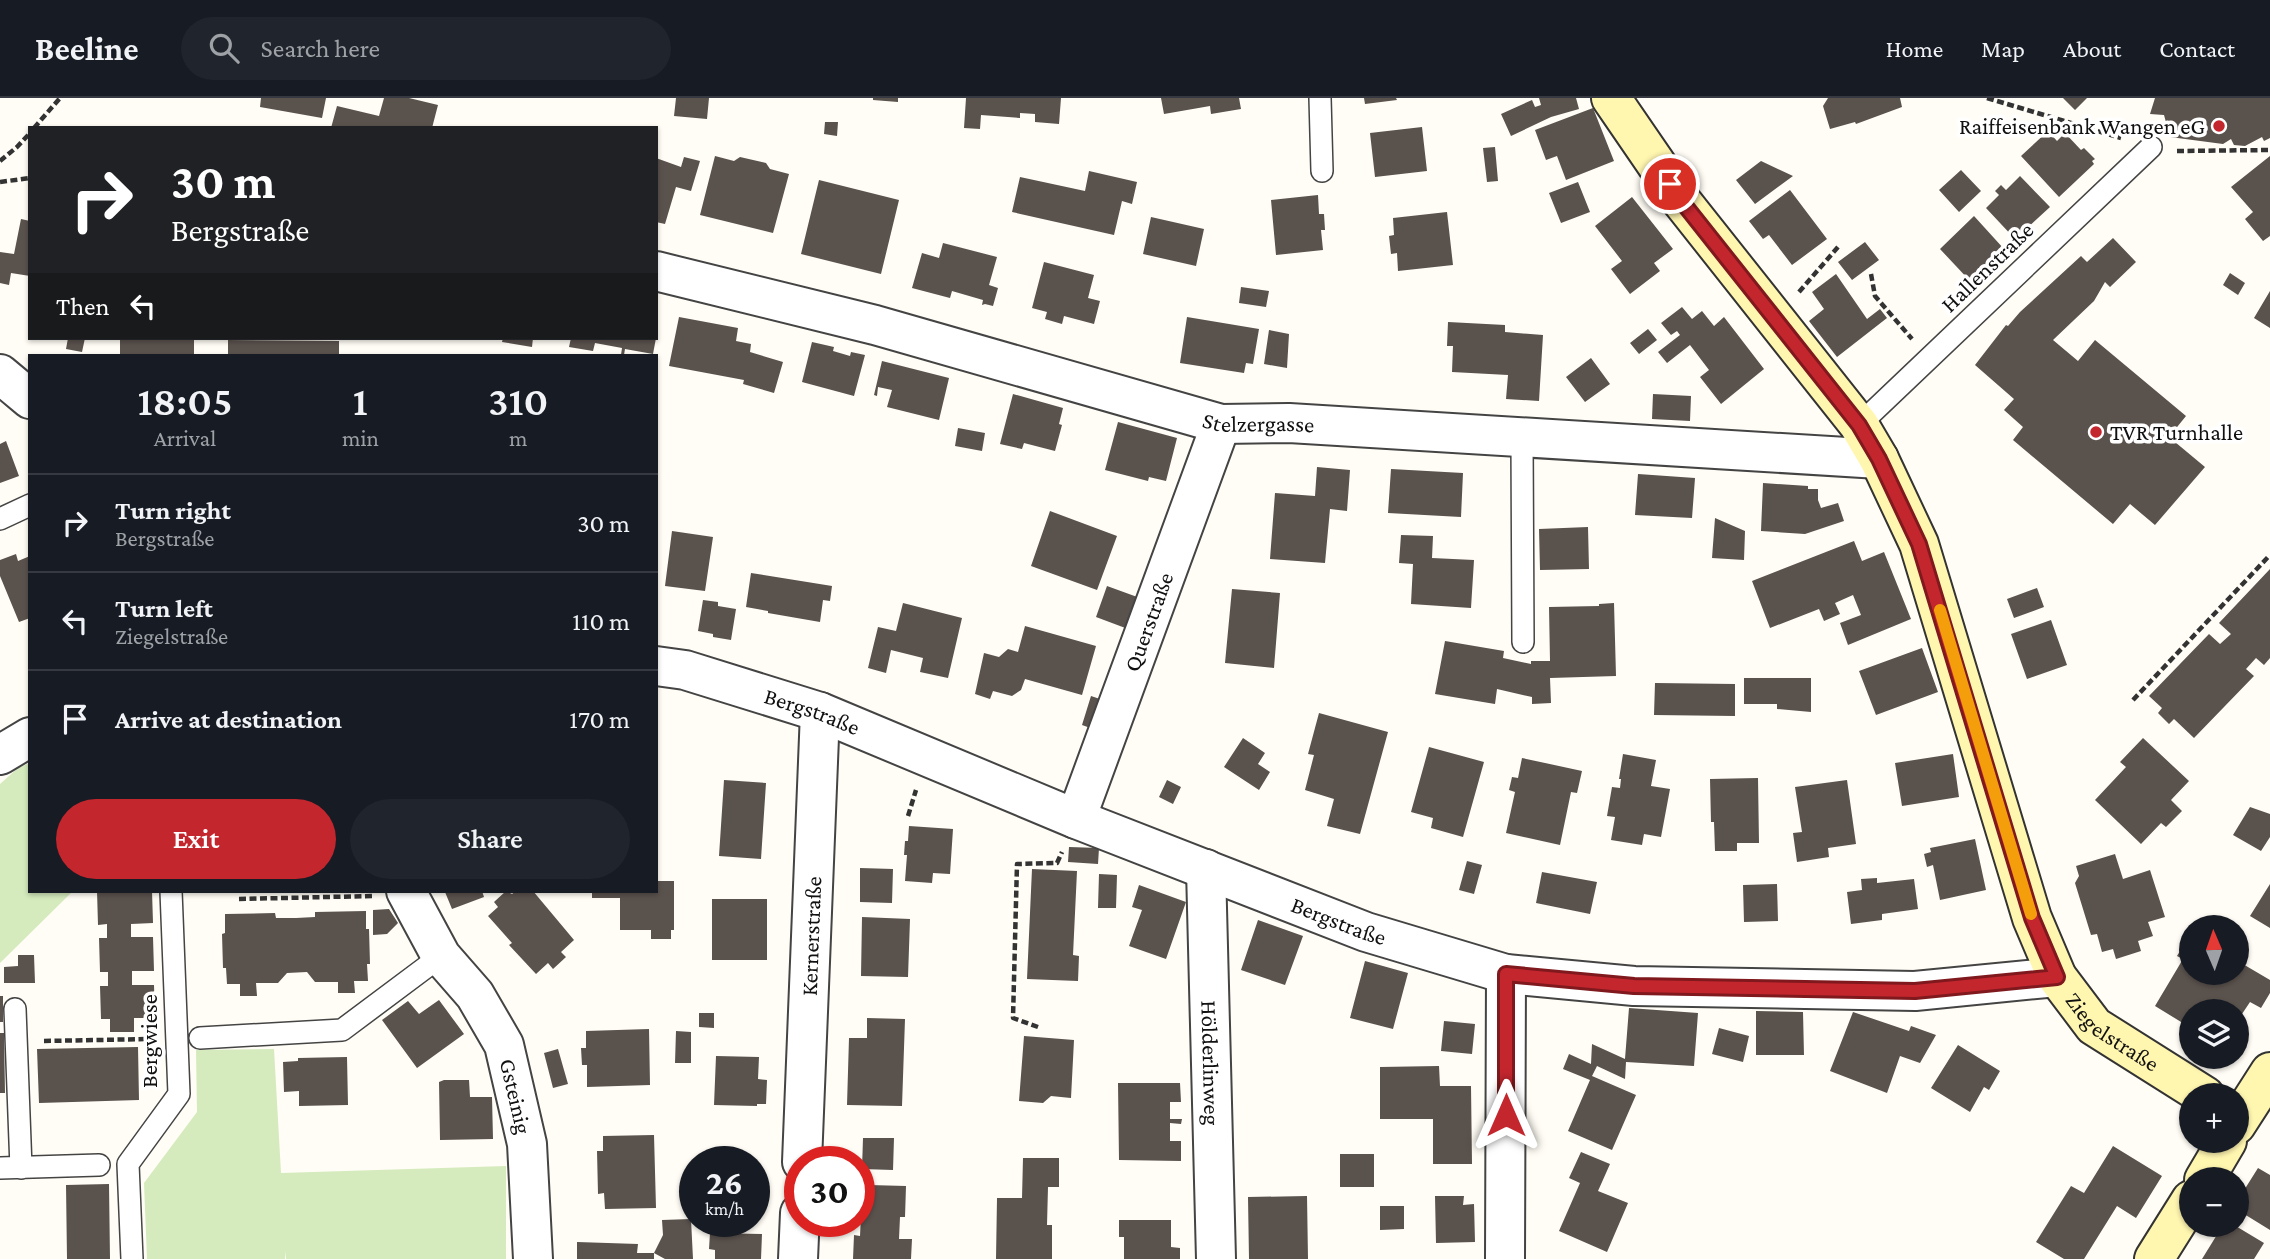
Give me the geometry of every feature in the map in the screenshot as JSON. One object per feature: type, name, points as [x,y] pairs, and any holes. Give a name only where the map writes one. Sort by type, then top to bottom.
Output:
[{"type":"street","name":"Ziegelstraße","points":[[1611,98],[1683,203],[1859,425],[1879,459],[1919,544],[2032,918],[2057,977],[2094,1026],[2184,1083]]},
{"type":"street","name":"Stelzergasse","points":[[658,271],[875,325],[1221,424],[1289,423],[1879,459]]},
{"type":"street","points":[[0,374],[28,397]]},
{"type":"street","name":"Querstraße","points":[[1076,819],[1221,424]]},
{"type":"street","name":"Bergstraße","points":[[658,666],[685,670],[820,712],[1076,819],[1366,932],[1506,974],[1634,986],[1915,991],[2057,977]]},
{"type":"street","name":"Kernerstraße","points":[[803,1146],[820,712]]},
{"type":"street","points":[[0,755],[28,738]]},
{"type":"street","name":"Hölderlinweg","points":[[1206,869],[1216,1259]]},
{"type":"street","name":"Gsteinig","points":[[407,893],[440,956],[475,995],[504,1045],[527,1143],[533,1259]]},
{"type":"street","points":[[1505,1259],[1506,974]]},
{"type":"street","points":[[2249,1103],[2270,1072]]},
{"type":"street","points":[[2154,1259],[2179,1219]]},
{"type":"street","points":[[798,1259],[799,1237]]},
{"type":"lane","points":[[1320,98],[1322,171]]},
{"type":"lane","name":"Hallenstraße","points":[[1859,425],[2151,147]]},
{"type":"lane","points":[[1522,438],[1523,642]]},
{"type":"lane","points":[[0,519],[28,506]]},
{"type":"lane","name":"Bergwiese","points":[[132,1259],[128,1164],[179,1094],[171,893]]},
{"type":"lane","points":[[200,1038],[342,1030],[440,956]]},
{"type":"lane","points":[[15,1009],[10,1168],[99,1166]]},
{"type":"path","points":[[36,126],[60,98]]},
{"type":"path","points":[[0,161],[18,148],[28,136]]},
{"type":"path","points":[[0,182],[28,178]]},
{"type":"path","points":[[1775,320],[1838,247]]},
{"type":"path","points":[[1871,274],[1874,296],[1928,359]]},
{"type":"path","points":[[2133,699],[2270,555]]},
{"type":"path","points":[[1038,1027],[1013,1018],[1017,864],[1057,863],[1076,819]]},
{"type":"path","points":[[239,899],[407,893]]},
{"type":"path","points":[[16,1042],[177,1039]]},
{"type":"green space","points":[[28,764],[28,893],[71,893],[0,963],[0,784],[18,768]]},
{"type":"green space","points":[[274,1049],[281,1173],[506,1166],[506,1259],[286,1259],[285,1251],[285,1259],[147,1259],[144,1183],[197,1112],[196,1050]]},
{"type":"building","points":[[261,98],[326,98],[322,118],[260,107]]},
{"type":"building","points":[[384,98],[409,98],[438,105],[433,126],[332,126],[337,106],[379,116]]},
{"type":"building","points":[[676,98],[709,98],[707,119],[674,116]]},
{"type":"building","points":[[898,98],[898,102],[873,100]]},
{"type":"building","points":[[966,98],[1061,98],[1059,124],[1035,122],[1035,114],[1020,113],[1020,118],[981,115],[980,129],[964,128]]},
{"type":"building","points":[[1161,98],[1239,98],[1241,109],[1211,114],[1210,106],[1164,114]]},
{"type":"building","points":[[1364,98],[1396,98],[1397,100],[1365,104]]},
{"type":"building","points":[[1539,98],[1576,98],[1579,109],[1551,117],[1511,136],[1501,114],[1532,100],[1535,107],[1541,105]]},
{"type":"building","points":[[1828,98],[1900,98],[1902,107],[1856,124],[1855,122],[1830,129],[1823,106]]},
{"type":"building","points":[[2063,98],[2087,98],[2075,110]]},
{"type":"building","name":"Raiffeisenbank Wangen eG","points":[[2155,98],[2270,98],[2270,138],[2264,141],[2262,137],[2245,146],[2234,145],[2231,139],[2223,144],[2170,137],[2164,115],[2150,114]]},
{"type":"building","points":[[1593,108],[1614,161],[1566,180],[1557,156],[1546,160],[1535,130]]},
{"type":"building","points":[[825,122],[838,122],[837,136],[824,134]]},
{"type":"building","points":[[1422,127],[1427,171],[1375,177],[1370,133]]},
{"type":"building","points":[[2048,131],[2057,141],[2065,133],[2081,150],[2084,148],[2095,159],[2092,161],[2094,164],[2059,197],[2021,156]]},
{"type":"building","points":[[1495,147],[1498,181],[1487,182],[1483,148]]},
{"type":"building","points":[[715,156],[734,161],[740,157],[766,163],[770,169],[789,174],[773,233],[700,215]]},
{"type":"building","points":[[2270,156],[2270,236],[2263,241],[2245,219],[2253,212],[2231,187]]},
{"type":"building","points":[[684,157],[700,161],[691,191],[676,187],[665,224],[658,222],[658,159],[681,167]]},
{"type":"building","points":[[1761,161],[1793,176],[1755,204],[1736,180]]},
{"type":"building","points":[[1961,170],[1981,191],[1959,212],[1939,190]]},
{"type":"building","points":[[1089,171],[1137,182],[1132,204],[1122,201],[1114,235],[1012,212],[1020,177],[1085,191]]},
{"type":"building","points":[[2020,176],[2050,207],[2015,239],[1986,208],[1999,195],[1995,191],[2001,185],[2006,190]]},
{"type":"building","points":[[819,180],[899,200],[881,274],[801,254]]},
{"type":"building","points":[[1578,182],[1590,212],[1561,223],[1549,193]]},
{"type":"building","points":[[1790,190],[1827,239],[1792,265],[1769,235],[1763,239],[1749,221]]},
{"type":"building","points":[[1318,195],[1319,214],[1324,214],[1325,230],[1321,230],[1323,250],[1276,255],[1271,200]]},
{"type":"building","points":[[1632,197],[1673,249],[1654,263],[1660,271],[1630,294],[1611,269],[1622,261],[1595,226]]},
{"type":"building","points":[[1447,212],[1453,265],[1398,271],[1397,253],[1391,254],[1389,236],[1394,235],[1393,218]]},
{"type":"building","points":[[1974,216],[2004,249],[1970,281],[1940,249]]},
{"type":"building","points":[[1151,217],[1204,229],[1196,266],[1143,254]]},
{"type":"building","points":[[21,219],[28,221],[28,276],[11,273],[9,285],[0,283],[0,252],[14,254]]},
{"type":"building","name":"TVR Turnhalle","points":[[2113,238],[2136,262],[2110,287],[2105,282],[2094,301],[2053,340],[2078,361],[2095,340],[2186,416],[2169,437],[2205,467],[2155,525],[2130,504],[2113,524],[2013,440],[2023,427],[2004,410],[2014,399],[1975,365],[2006,325],[2020,312],[2081,256],[2087,262]]},
{"type":"building","points":[[1865,242],[1879,260],[1852,280],[1838,262]]},
{"type":"building","points":[[943,243],[997,257],[989,285],[998,288],[993,306],[982,305],[983,300],[952,291],[950,298],[912,288],[922,253],[939,258]]},
{"type":"building","points":[[1044,262],[1094,275],[1088,298],[1100,301],[1094,324],[1064,316],[1062,324],[1045,319],[1047,312],[1032,308]]},
{"type":"building","points":[[2230,273],[2245,283],[2238,295],[2223,285]]},
{"type":"building","points":[[1836,274],[1867,319],[1880,309],[1887,318],[1837,357],[1809,321],[1824,309],[1812,292]]},
{"type":"building","points":[[1241,287],[1269,291],[1266,307],[1239,303]]},
{"type":"building","points":[[2270,291],[2270,328],[2254,318]]},
{"type":"building","points":[[1682,307],[1692,319],[1702,311],[1714,326],[1724,317],[1764,369],[1721,404],[1700,377],[1709,370],[1690,345],[1667,363],[1658,352],[1680,335],[1677,331],[1671,335],[1661,323]]},
{"type":"building","points":[[679,317],[738,328],[736,341],[751,344],[750,352],[783,362],[774,393],[743,384],[744,380],[669,366]]},
{"type":"building","points":[[1187,317],[1259,329],[1253,364],[1246,363],[1244,373],[1180,363]]},
{"type":"building","points":[[1448,322],[1505,325],[1505,332],[1543,335],[1539,401],[1506,399],[1508,375],[1452,372],[1453,346],[1447,346]]},
{"type":"building","points":[[1648,329],[1657,340],[1639,354],[1630,343]]},
{"type":"building","points":[[1269,330],[1289,334],[1287,368],[1264,364]]},
{"type":"building","points":[[68,340],[85,340],[82,352],[66,349]]},
{"type":"building","points":[[120,340],[194,340],[194,354],[120,354]]},
{"type":"building","points":[[228,340],[339,341],[339,354],[228,354]]},
{"type":"building","points":[[502,340],[533,340],[532,347]]},
{"type":"building","points":[[571,340],[656,340],[653,354],[625,349],[624,354],[621,354],[622,348],[595,343],[593,351],[569,347]]},
{"type":"building","points":[[812,342],[834,347],[833,351],[850,356],[851,352],[865,355],[854,396],[802,382]]},
{"type":"building","points":[[1591,358],[1610,384],[1585,402],[1566,377]]},
{"type":"building","points":[[882,361],[949,378],[939,420],[887,407],[892,390],[878,387],[877,396],[874,395]]},
{"type":"building","points":[[1013,394],[1063,408],[1059,424],[1062,425],[1055,451],[1024,443],[1022,449],[1000,444]]},
{"type":"building","points":[[1653,394],[1691,396],[1690,421],[1652,419]]},
{"type":"building","points":[[1118,422],[1177,438],[1166,481],[1149,477],[1148,481],[1105,470]]},
{"type":"building","points":[[958,428],[985,433],[982,451],[955,446]]},
{"type":"building","points":[[6,441],[19,476],[0,483],[0,444]]},
{"type":"building","points":[[1317,467],[1350,470],[1347,511],[1330,509],[1325,563],[1270,559],[1275,493],[1315,496]]},
{"type":"building","points":[[1391,469],[1463,473],[1461,517],[1388,513]]},
{"type":"building","points":[[1638,474],[1695,478],[1692,518],[1635,515]]},
{"type":"building","points":[[1763,483],[1818,489],[1821,508],[1838,503],[1844,521],[1805,534],[1761,531]]},
{"type":"building","points":[[1050,511],[1117,536],[1097,590],[1031,566]]},
{"type":"building","points":[[1715,518],[1745,531],[1744,560],[1712,558]]},
{"type":"building","points":[[1588,527],[1589,569],[1540,570],[1539,529]]},
{"type":"building","points":[[672,531],[713,537],[705,591],[665,586]]},
{"type":"building","points":[[1401,535],[1433,536],[1432,558],[1474,560],[1471,608],[1411,604],[1413,564],[1399,563]]},
{"type":"building","points":[[1854,541],[1862,561],[1884,552],[1911,619],[1848,645],[1840,623],[1861,615],[1853,595],[1835,603],[1840,614],[1824,621],[1819,609],[1770,628],[1752,581]]},
{"type":"building","points":[[16,554],[18,561],[28,557],[28,619],[19,622],[0,576],[0,560]]},
{"type":"building","points":[[2270,569],[2270,658],[2264,665],[2256,658],[2246,669],[2254,676],[2194,738],[2174,719],[2169,724],[2158,713],[2162,708],[2149,696],[2209,634],[2220,644],[2231,634],[2219,623]]},
{"type":"building","points":[[751,573],[832,586],[830,601],[823,600],[820,622],[746,607]]},
{"type":"building","points":[[1107,586],[1140,598],[1128,629],[1096,617]]},
{"type":"building","points":[[2037,588],[2044,607],[2014,618],[2007,599]]},
{"type":"building","points":[[1232,589],[1280,593],[1274,668],[1225,663]]},
{"type":"building","points":[[703,600],[736,609],[731,640],[698,631]]},
{"type":"building","points":[[903,603],[962,618],[948,678],[920,672],[923,658],[891,650],[886,673],[868,668],[878,627],[896,631]]},
{"type":"building","points":[[1614,603],[1616,676],[1550,678],[1551,703],[1532,704],[1532,697],[1497,689],[1495,704],[1435,694],[1445,641],[1504,651],[1503,658],[1531,664],[1531,661],[1550,661],[1549,607]]},
{"type":"building","points":[[2051,620],[2067,665],[2027,679],[2011,634]]},
{"type":"building","points":[[1025,626],[1096,646],[1082,695],[1025,679],[1021,690],[1012,696],[993,691],[990,699],[975,694],[984,653],[999,657],[1008,649],[1018,652]]},
{"type":"building","points":[[1922,648],[1938,692],[1876,715],[1859,671]]},
{"type":"building","points":[[1744,678],[1811,678],[1811,712],[1777,709],[1777,704],[1744,704]]},
{"type":"building","points":[[1655,683],[1735,684],[1735,716],[1654,715]]},
{"type":"building","points":[[1091,696],[1106,701],[1096,730],[1082,725]]},
{"type":"building","points":[[1319,713],[1388,732],[1360,834],[1327,826],[1334,799],[1305,790],[1314,755],[1308,754]]},
{"type":"building","points":[[1243,738],[1265,753],[1258,764],[1270,772],[1259,790],[1224,767]]},
{"type":"building","points":[[2143,738],[2189,781],[2171,800],[2182,811],[2166,827],[2161,823],[2141,844],[2095,800],[2126,767],[2120,762]]},
{"type":"building","points":[[1429,747],[1484,762],[1463,837],[1431,828],[1433,818],[1411,812]]},
{"type":"building","points":[[1623,754],[1656,760],[1651,786],[1670,789],[1661,837],[1644,834],[1642,845],[1611,840],[1615,817],[1607,816],[1612,787],[1620,788]]},
{"type":"building","points":[[1953,754],[1959,797],[1902,806],[1895,763]]},
{"type":"building","points":[[1522,758],[1582,771],[1577,793],[1571,792],[1560,845],[1506,833],[1515,792],[1509,790],[1512,777],[1518,778]]},
{"type":"building","points":[[1758,778],[1759,843],[1737,843],[1737,851],[1715,851],[1710,779]]},
{"type":"building","points":[[724,780],[766,783],[761,859],[719,856]]},
{"type":"building","points":[[1167,780],[1181,787],[1173,804],[1159,797]]},
{"type":"building","points":[[1847,780],[1856,844],[1828,848],[1829,857],[1797,862],[1793,833],[1802,832],[1795,787]]},
{"type":"building","points":[[2250,807],[2270,814],[2270,837],[2261,851],[2233,835]]},
{"type":"building","points":[[909,826],[953,829],[950,874],[933,873],[932,883],[905,881],[905,841],[908,841]]},
{"type":"building","points":[[1975,839],[1986,890],[1940,900],[1933,865],[1927,867],[1924,854],[1931,852],[1930,848]]},
{"type":"building","points":[[1069,847],[1099,848],[1098,864],[1068,862]]},
{"type":"building","points":[[2115,854],[2123,879],[2150,870],[2165,917],[2148,922],[2153,936],[2138,941],[2141,951],[2116,959],[2113,949],[2102,952],[2097,934],[2091,935],[2075,883],[2079,876],[2076,866]]},
{"type":"building","points":[[1467,861],[1482,865],[1474,894],[1459,890]]},
{"type":"building","points":[[860,868],[893,869],[892,903],[860,902]]},
{"type":"building","points":[[1032,869],[1077,871],[1073,955],[1079,956],[1078,981],[1027,979]]},
{"type":"building","points":[[1542,872],[1597,882],[1590,914],[1536,903]]},
{"type":"building","points":[[1099,874],[1117,875],[1116,908],[1098,908]]},
{"type":"building","points":[[1877,878],[1877,883],[1914,879],[1918,909],[1882,914],[1882,920],[1851,924],[1847,892],[1862,890],[1861,879]]},
{"type":"building","points":[[658,881],[674,881],[674,930],[671,930],[671,939],[651,939],[651,930],[620,930],[620,898],[592,898],[592,893],[658,893]]},
{"type":"building","points":[[1777,884],[1778,921],[1744,922],[1743,885]]},
{"type":"building","points":[[2270,884],[2270,928],[2250,916]]},
{"type":"building","points":[[1139,885],[1186,902],[1166,959],[1129,946],[1142,910],[1132,907]]},
{"type":"building","points":[[97,893],[152,893],[153,923],[131,924],[131,937],[153,937],[154,971],[132,971],[132,985],[154,985],[155,1018],[134,1018],[134,1032],[110,1032],[110,1019],[101,1019],[100,986],[108,986],[108,972],[100,972],[99,938],[107,938],[107,924],[98,925]]},
{"type":"building","points":[[445,893],[483,893],[484,897],[452,909]]},
{"type":"building","points":[[504,893],[535,893],[574,940],[561,952],[566,957],[553,969],[548,963],[536,974],[509,945],[512,943],[488,916],[498,907],[494,902]]},
{"type":"building","points":[[712,899],[767,899],[767,960],[712,960]]},
{"type":"building","points":[[389,909],[398,923],[387,934],[373,935],[373,910]]},
{"type":"building","points":[[366,911],[370,964],[367,964],[368,981],[354,981],[355,993],[338,993],[338,982],[315,982],[307,972],[287,973],[278,983],[256,983],[257,996],[240,996],[240,984],[227,984],[226,968],[223,968],[222,934],[225,933],[225,914],[275,913],[276,918],[296,918],[315,917],[315,912]]},
{"type":"building","points":[[862,917],[910,919],[908,977],[861,976]]},
{"type":"building","points":[[1258,920],[1303,936],[1285,985],[1241,970]]},
{"type":"building","points":[[18,955],[34,955],[35,983],[4,983],[4,967],[18,966]]},
{"type":"building","points":[[1365,961],[1408,973],[1393,1029],[1350,1018]]},
{"type":"building","points":[[2179,966],[2179,985],[2249,985],[2249,968],[2270,980],[2270,993],[2261,1008],[2249,1004],[2249,999],[2179,999],[2179,1021],[2155,1006]]},
{"type":"building","points":[[0,996],[3,996],[3,1022],[0,1022]]},
{"type":"building","points":[[439,1000],[464,1034],[417,1068],[382,1020],[408,1001],[419,1014]]},
{"type":"building","points":[[1629,1008],[1698,1013],[1694,1066],[1626,1062],[1625,1079],[1597,1066],[1592,1076],[1636,1095],[1612,1150],[1568,1131],[1590,1080],[1563,1069],[1569,1054],[1591,1064],[1592,1044],[1625,1059]]},
{"type":"building","points":[[1756,1011],[1803,1012],[1804,1055],[1756,1055]]},
{"type":"building","points":[[1853,1012],[1909,1031],[1911,1026],[1936,1035],[1920,1063],[1900,1056],[1887,1093],[1830,1071]]},
{"type":"building","points":[[699,1013],[714,1013],[714,1028],[699,1027]]},
{"type":"building","points":[[867,1018],[905,1019],[902,1106],[847,1105],[849,1038],[867,1038]]},
{"type":"building","points":[[1444,1021],[1475,1024],[1472,1054],[1441,1051]]},
{"type":"building","points":[[1719,1028],[1749,1036],[1743,1062],[1712,1054]]},
{"type":"building","points":[[649,1029],[650,1085],[587,1087],[587,1065],[582,1065],[581,1048],[586,1048],[586,1031]]},
{"type":"building","points":[[676,1031],[691,1032],[691,1063],[675,1063]]},
{"type":"building","points":[[0,1033],[4,1033],[5,1093],[0,1093]]},
{"type":"building","points":[[1024,1036],[1074,1040],[1071,1098],[1051,1096],[1043,1103],[1019,1101]]},
{"type":"building","points":[[1958,1045],[2000,1071],[1989,1090],[1984,1087],[1970,1112],[1931,1088]]},
{"type":"building","points":[[138,1047],[139,1100],[39,1103],[37,1049]]},
{"type":"building","points":[[558,1049],[568,1084],[553,1088],[544,1053]]},
{"type":"building","points":[[716,1056],[759,1057],[758,1079],[767,1080],[766,1104],[714,1105]]},
{"type":"building","points":[[347,1057],[348,1105],[299,1106],[299,1091],[284,1092],[283,1062],[298,1061],[298,1058]]},
{"type":"building","points":[[1439,1066],[1440,1086],[1471,1086],[1472,1164],[1433,1164],[1433,1119],[1380,1119],[1380,1067]]},
{"type":"building","points":[[469,1080],[470,1097],[492,1097],[493,1139],[440,1140],[439,1082]]},
{"type":"building","points":[[1118,1083],[1180,1083],[1181,1102],[1170,1102],[1170,1119],[1182,1119],[1181,1124],[1170,1123],[1170,1141],[1181,1141],[1181,1161],[1119,1160]]},
{"type":"building","points":[[654,1135],[656,1208],[605,1209],[604,1193],[598,1194],[597,1151],[603,1151],[603,1136]]},
{"type":"building","points":[[863,1138],[894,1138],[893,1170],[875,1169],[875,1146],[863,1146]]},
{"type":"building","points":[[2113,1146],[2162,1176],[2136,1218],[2117,1206],[2084,1259],[2064,1259],[2036,1242],[2071,1186],[2084,1193]]},
{"type":"building","points":[[1581,1152],[1610,1164],[1598,1191],[1628,1203],[1607,1252],[1559,1231],[1580,1183],[1569,1178]]},
{"type":"building","points":[[1340,1154],[1374,1154],[1374,1187],[1340,1187]]},
{"type":"building","points":[[1023,1158],[1059,1158],[1059,1187],[1048,1187],[1047,1225],[1052,1225],[1052,1259],[996,1259],[997,1198],[1022,1198]]},
{"type":"building","points":[[2258,1168],[2270,1175],[2270,1230],[2249,1217],[2249,1182]]},
{"type":"building","points":[[109,1184],[110,1259],[67,1259],[66,1185]]},
{"type":"building","points":[[875,1185],[906,1186],[905,1217],[900,1217],[899,1239],[912,1239],[911,1259],[853,1259],[854,1237],[875,1237]]},
{"type":"building","points":[[1307,1196],[1308,1259],[1249,1259],[1248,1197]]},
{"type":"building","points":[[1435,1196],[1464,1196],[1463,1205],[1474,1204],[1475,1242],[1436,1243]]},
{"type":"building","points":[[1380,1206],[1404,1206],[1404,1229],[1380,1230]]},
{"type":"building","points":[[679,1219],[679,1237],[692,1237],[693,1259],[665,1259],[654,1253],[663,1235],[662,1220]]},
{"type":"building","points":[[1119,1220],[1171,1220],[1171,1247],[1180,1248],[1180,1259],[1124,1259],[1124,1237],[1119,1237]]},
{"type":"building","points":[[2249,1234],[2264,1243],[2254,1259],[2202,1259],[2216,1237],[2249,1237]]},
{"type":"building","points":[[710,1237],[762,1237],[761,1259],[715,1259],[715,1250],[709,1249]]},
{"type":"building","points":[[577,1242],[638,1244],[637,1253],[654,1253],[654,1259],[577,1259]]},
{"type":"slow traffic","points":[[1940,610],[2031,914]]},
{"type":"place","name":"Raiffeisenbank Wangen eG","points":[[2219,126]]},
{"type":"place","name":"TVR Turnhalle","points":[[2096,432]]},
{"type":"route","points":[[1506,1115],[1506,974],[1634,986],[1915,991],[2057,977],[2032,918],[1919,544],[1879,459],[1859,425],[1670,184]]}]
